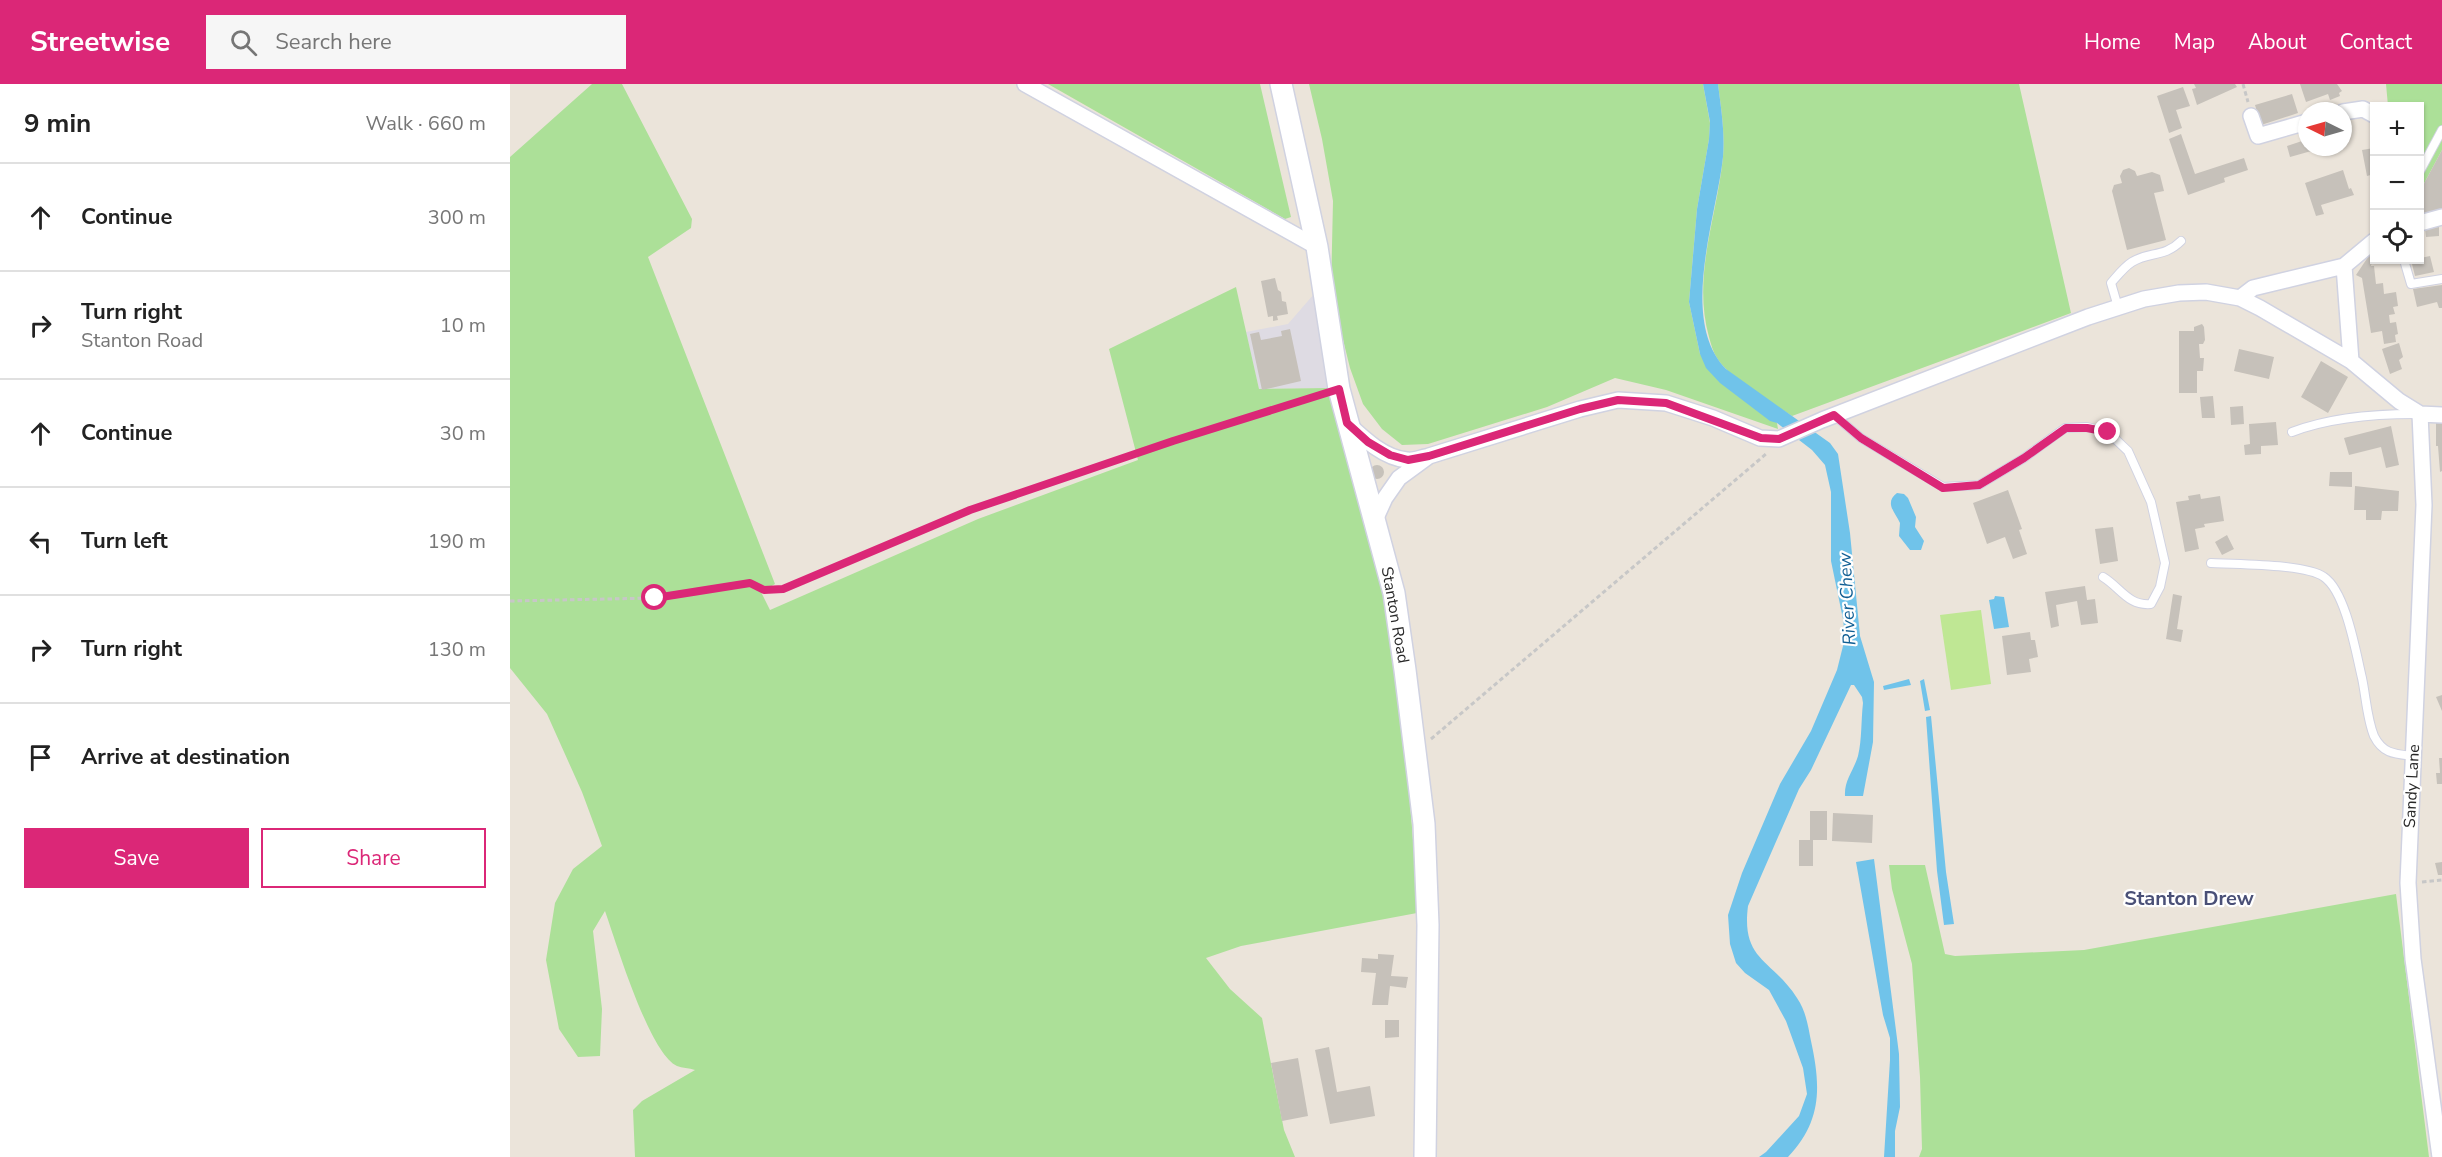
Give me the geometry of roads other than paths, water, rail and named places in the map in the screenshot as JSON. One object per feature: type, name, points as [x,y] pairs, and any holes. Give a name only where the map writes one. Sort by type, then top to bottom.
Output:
[{"type":"main road","name":"Stanton Road","points":[[1281,84],[1317,247],[1339,389],[1394,593],[1424,824],[1428,925],[1425,1157]]},
{"type":"street","points":[[1024,84],[1317,247]]},
{"type":"street","points":[[2352,111],[2363,110],[2370,113]]},
{"type":"street","points":[[2251,116],[2258,136],[2298,125]]},
{"type":"street","points":[[2424,222],[2442,217]]},
{"type":"street","points":[[2240,298],[2253,288],[2344,266],[2370,244]]},
{"type":"street","points":[[2344,266],[2351,362]]},
{"type":"street","points":[[1347,423],[1368,442],[1390,455],[1408,460],[1429,456],[1580,409],[1618,400],[1666,403],[1761,438],[1775,439],[2118,307],[2144,299],[2178,293],[2206,292],[2240,298],[2260,308],[2351,362],[2399,401],[2420,414],[2442,415]]},
{"type":"street","name":"Sandy Lane","points":[[2420,414],[2424,505],[2408,883],[2413,959],[2440,1157]]},
{"type":"street","points":[[1375,520],[1385,498],[1399,478],[1429,456]]},
{"type":"lane","points":[[2424,164],[2442,130]]},
{"type":"lane","points":[[2118,307],[2111,283],[2122,270],[2134,261],[2172,250],[2181,241]]},
{"type":"lane","points":[[2405,264],[2411,284],[2442,279]]},
{"type":"lane","points":[[2292,432],[2335,420],[2386,414],[2420,414]]},
{"type":"lane","points":[[1828,417],[1943,488],[1979,485],[2024,458],[2066,428],[2087,428],[2108,432],[2128,451],[2146,492],[2164,562],[2160,587],[2151,604],[2142,605],[2130,601],[2116,585],[2103,577]]},
{"type":"lane","points":[[2211,563],[2283,568],[2316,573],[2325,577],[2338,595],[2346,616],[2374,736],[2378,744],[2389,752],[2413,756]]},
{"type":"water","name":"River Chew","points":[[1703,84],[1718,84],[1723,138],[1723,157],[1704,267],[1702,296],[1704,324],[1712,348],[1726,369],[1830,443],[1838,454],[1850,533],[1860,636],[1874,682],[1873,742],[1863,796],[1845,796],[1846,785],[1859,750],[1863,703],[1854,685],[1851,685],[1811,770],[1799,789],[1748,906],[1749,938],[1760,958],[1787,985],[1803,1008],[1814,1058],[1817,1088],[1813,1117],[1799,1144],[1788,1157],[1759,1157],[1799,1116],[1807,1094],[1803,1068],[1786,1021],[1769,990],[1745,973],[1736,963],[1730,944],[1728,915],[1742,873],[1780,784],[1811,731],[1837,670],[1845,638],[1831,561],[1831,492],[1825,465],[1812,450],[1720,383],[1706,368],[1700,354],[1689,302],[1697,209],[1709,139],[1710,122]]},
{"type":"water","points":[[1897,493],[1904,494],[1908,498],[1916,517],[1915,527],[1924,541],[1921,550],[1910,550],[1899,536],[1900,523],[1891,504],[1891,500]]},
{"type":"water","points":[[1995,596],[2004,597],[2009,627],[1994,629],[1989,600],[1994,599]]},
{"type":"water","points":[[1909,679],[1911,685],[1884,690],[1883,686]]},
{"type":"water","points":[[1924,679],[1930,710],[1925,711],[1920,681]]},
{"type":"water","points":[[1931,716],[1946,872],[1954,924],[1944,925],[1937,871],[1926,717]]},
{"type":"water","points":[[1874,859],[1899,1054],[1900,1107],[1895,1131],[1895,1157],[1884,1157],[1890,1038],[1883,1015],[1856,862]]},
{"type":"district","name":"Stanton Drew","points":[[2189,898]]}]
